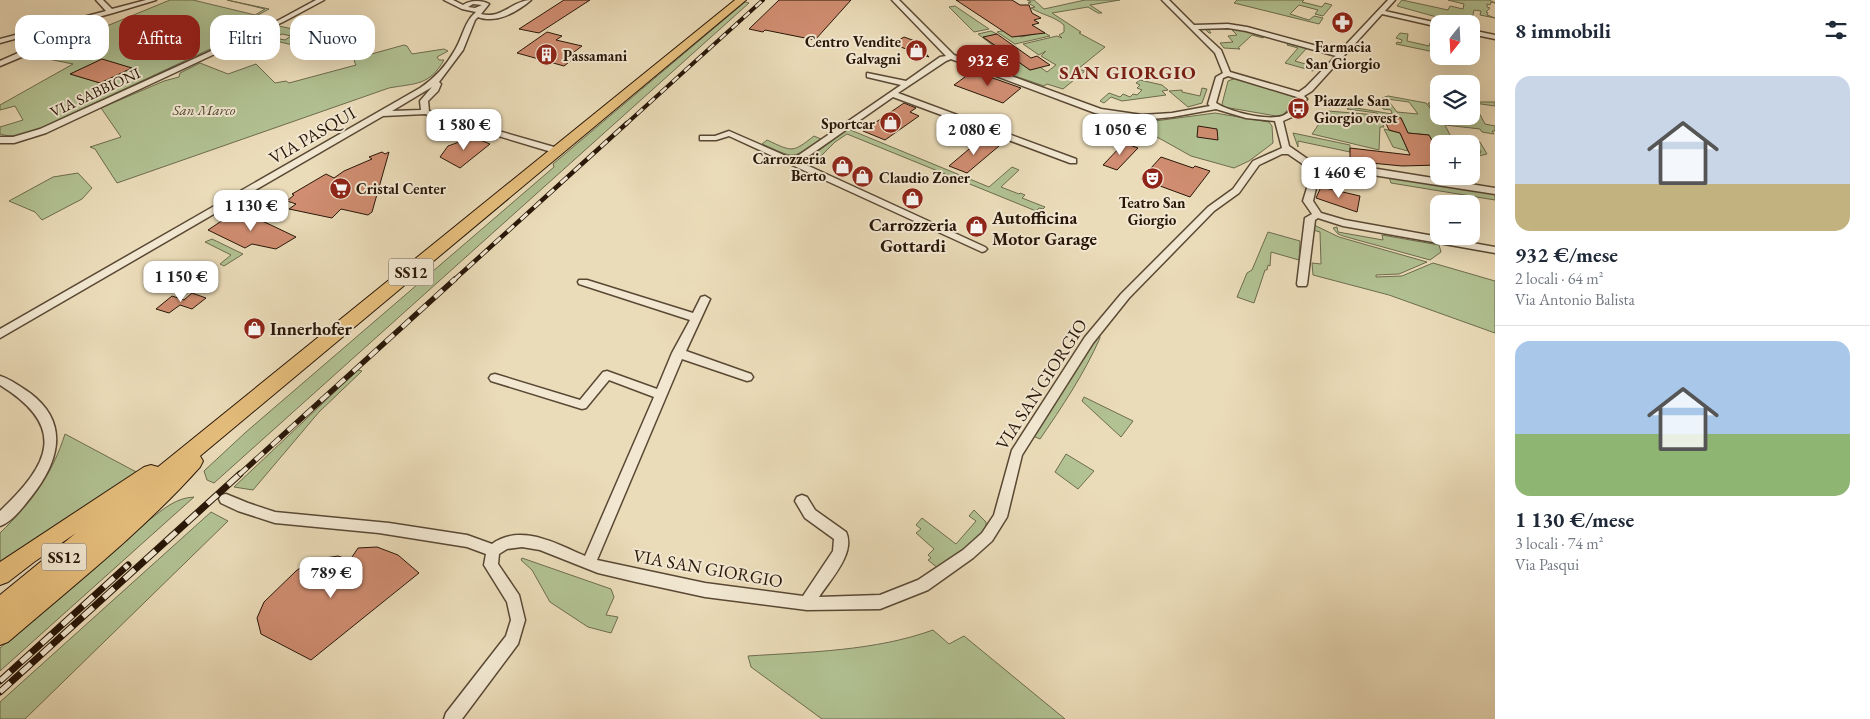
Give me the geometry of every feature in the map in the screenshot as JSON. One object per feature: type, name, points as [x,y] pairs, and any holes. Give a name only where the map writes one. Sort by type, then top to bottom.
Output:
[{"type":"main road","name":"SS12","points":[[0,609],[741,0]]},
{"type":"main road","points":[[0,575],[90,512],[213,435]]},
{"type":"main road","points":[[0,634],[125,530],[166,492],[213,435]]},
{"type":"street","points":[[99,0],[111,12]]},
{"type":"street","points":[[100,15],[153,0]]},
{"type":"street","points":[[305,0],[319,1]]},
{"type":"street","points":[[474,17],[490,18],[500,16],[528,0]]},
{"type":"street","points":[[895,0],[951,57],[1030,87],[1117,116],[1144,117],[1216,107]]},
{"type":"street","points":[[1164,0],[1218,52],[1227,74]]},
{"type":"street","points":[[1300,95],[1309,89],[1392,0]]},
{"type":"street","name":"VIA SABBIONI","points":[[0,140],[14,140],[42,131],[281,21],[319,1]]},
{"type":"street","points":[[450,1],[471,5],[486,4]]},
{"type":"street","points":[[425,112],[424,101],[435,89],[439,79],[458,50],[474,17],[486,4]]},
{"type":"street","points":[[471,5],[486,4]]},
{"type":"street","points":[[471,5],[474,17]]},
{"type":"street","points":[[1381,12],[1430,23]]},
{"type":"street","points":[[1194,27],[1228,26],[1247,29],[1340,55]]},
{"type":"street","points":[[1480,34],[1495,37]]},
{"type":"street","points":[[0,41],[15,37]]},
{"type":"street","points":[[0,64],[15,57]]},
{"type":"street","points":[[794,162],[943,59],[951,57]]},
{"type":"street","points":[[1227,74],[1300,95],[1303,99],[1290,114],[1279,119],[1228,112],[1212,104],[1220,76],[1227,74]]},
{"type":"street","points":[[870,75],[907,84]]},
{"type":"street","name":"VIA PASQUI","points":[[0,334],[439,79]]},
{"type":"street","points":[[893,94],[1073,161]]},
{"type":"street","points":[[405,100],[416,104],[425,112]]},
{"type":"street","points":[[381,114],[425,112],[558,151]]},
{"type":"street","points":[[1279,119],[1285,147],[1308,163],[1315,175],[1308,202],[1320,215],[1343,223],[1495,250]]},
{"type":"street","points":[[703,138],[716,138],[729,133],[982,249]]},
{"type":"street","name":"VIA SAN GIORGIO","points":[[493,551],[504,543],[522,541],[549,547],[614,571],[698,588],[807,603],[872,602],[904,594],[923,585],[968,554],[987,537],[1000,517],[1016,454],[1088,340],[1125,296],[1211,209],[1236,191],[1256,163],[1280,151],[1289,151]]},
{"type":"street","points":[[1308,163],[1316,162],[1495,191]]},
{"type":"street","points":[[1302,284],[1310,218],[1320,215]]},
{"type":"street","points":[[583,282],[696,318]]},
{"type":"street","points":[[589,563],[678,354],[705,299]]},
{"type":"street","points":[[678,354],[747,377]]},
{"type":"street","points":[[495,378],[582,404],[607,375],[660,396]]},
{"type":"street","points":[[0,380],[37,406],[45,416],[51,437],[50,454],[41,472],[23,498],[0,520]]},
{"type":"street","points":[[226,499],[259,515],[292,521],[362,525],[416,533],[483,545],[493,551],[491,565],[514,600],[518,620],[513,639],[452,719]]},
{"type":"street","points":[[802,501],[810,514],[841,536],[840,552],[807,603]]},
{"type":"green space","points":[[170,0],[193,0],[255,15],[210,15],[210,49],[200,54],[200,15],[134,15]]},
{"type":"green space","points":[[227,0],[269,9],[255,15],[265,9]]},
{"type":"green space","points":[[1027,0],[1034,0],[1044,9],[1085,0],[1120,0],[1090,5],[1102,13],[1098,13],[1088,7],[1052,13],[1081,32],[1079,33],[1105,47],[1078,69],[1085,71],[1063,89],[1047,84],[1044,86],[989,67],[1012,60],[978,34],[991,31],[997,34],[984,38],[1030,70],[1040,67],[1047,72],[1056,65],[1041,56],[1046,51],[1039,55],[1023,44],[1057,36],[1062,38],[1059,35],[1064,32],[1064,25],[1031,8],[1035,7],[1028,3],[1031,2]]},
{"type":"green space","points":[[1237,0],[1304,0],[1302,2],[1322,7],[1325,3],[1332,5],[1323,16],[1315,14],[1318,10],[1299,5],[1290,14],[1309,20],[1314,16],[1323,18],[1319,24],[1234,3]]},
{"type":"green space","points":[[1402,0],[1448,10],[1450,6],[1463,9],[1464,4],[1448,0],[1489,0],[1495,3],[1487,4],[1487,7],[1490,8],[1486,12],[1488,13],[1487,15],[1495,18],[1480,15],[1481,11],[1474,10],[1473,15],[1430,15],[1397,6]]},
{"type":"green space","points":[[745,2],[749,3],[214,483],[207,480],[204,471],[246,432],[554,167],[553,164]]},
{"type":"green space","points":[[955,6],[989,29],[974,32],[949,7]]},
{"type":"green space","points":[[119,21],[119,60],[187,60],[41,128],[16,136],[0,134],[0,127],[23,120],[15,106],[0,110],[0,105],[73,64],[53,60],[109,60],[109,25]],"holes":[[[131,68],[100,83],[71,74]]]},
{"type":"green space","points":[[280,26],[290,28],[290,36],[280,35]]},
{"type":"green space","points":[[1222,27],[1265,35],[1263,38],[1252,35],[1238,48],[1240,49],[1224,48],[1220,43],[1233,42],[1228,36],[1237,35],[1231,29],[1208,29],[1211,33],[1209,33],[1204,28]]},
{"type":"green space","points":[[1006,30],[1021,37],[1043,32],[1050,36],[1015,44],[997,32]]},
{"type":"green space","points":[[1400,33],[1408,34],[1407,41],[1429,46],[1430,44],[1430,51],[1396,44],[1397,42],[1401,43],[1402,40],[1396,38]]},
{"type":"green space","points":[[290,37],[290,44],[280,42],[280,39],[285,40]]},
{"type":"green space","points":[[1289,42],[1307,48],[1295,61],[1316,67],[1313,71],[1285,63],[1298,48],[1287,45]]},
{"type":"green space","name":"San Marco","points":[[404,45],[407,46],[412,54],[444,49],[448,51],[437,57],[439,60],[444,60],[433,75],[421,82],[389,88],[117,183],[95,149],[90,147],[121,137],[101,108],[164,81],[179,77],[180,73],[200,63],[228,74],[256,64],[275,83],[286,81],[289,83],[356,65],[355,60],[375,60],[375,53]]},
{"type":"green space","points":[[1236,78],[1298,98],[1283,115],[1276,116],[1224,107],[1222,104],[1228,81]]},
{"type":"green space","points":[[1140,80],[1162,85],[1168,90],[1162,91],[1166,95],[1122,101],[1111,97],[1104,103],[1100,101],[1109,93],[1120,97],[1123,94],[1130,97],[1133,94],[1137,95],[1142,90],[1137,88],[1140,85],[1136,83]]},
{"type":"green space","points":[[1202,88],[1207,89],[1202,103],[1188,107],[1169,91],[1182,90],[1182,92],[1200,96]]},
{"type":"green space","points":[[1388,96],[1426,103],[1430,108],[1430,125],[1445,125],[1450,135],[1430,135],[1430,137],[1429,135],[1408,133],[1401,118],[1379,116],[1384,127],[1380,127],[1379,150],[1312,134],[1328,111],[1378,115],[1377,113],[1347,109],[1350,107],[1392,114],[1391,110],[1383,109],[1380,102],[1382,98]],"holes":[[[1387,99],[1409,102],[1418,114],[1397,112]]]},
{"type":"green space","points":[[1480,102],[1495,102],[1495,106],[1480,104]]},
{"type":"green space","points":[[1215,113],[1269,122],[1272,126],[1273,143],[1249,161],[1234,168],[1191,156],[1157,137],[1140,123]]},
{"type":"green space","points":[[1480,114],[1485,124],[1495,126],[1495,131],[1492,131],[1494,134],[1482,132],[1480,129],[1445,125],[1480,125]]},
{"type":"green space","points":[[848,129],[989,187],[1012,167],[1019,170],[1001,187],[1025,195],[1022,198],[1045,207],[1043,209],[1039,208],[1036,211],[847,134],[835,142],[821,156],[813,155]]},
{"type":"green space","points":[[1384,129],[1400,133],[1408,151],[1393,147]]},
{"type":"green space","points":[[1293,133],[1350,145],[1350,152],[1298,141],[1298,147]]},
{"type":"green space","points":[[814,136],[821,139],[804,151],[793,155],[788,155],[762,144],[767,140],[782,147],[792,149]]},
{"type":"green space","points":[[1480,142],[1487,154],[1480,156]]},
{"type":"green space","points":[[78,173],[92,188],[82,199],[42,220],[35,212],[9,201],[53,177]]},
{"type":"green space","points":[[1389,177],[1495,194],[1495,200],[1480,198],[1480,195],[1464,195],[1391,183]]},
{"type":"green space","points":[[1314,225],[1339,237],[1427,262],[1399,274],[1376,275],[1376,277],[1402,276],[1433,263],[1495,281],[1495,333],[1389,295],[1313,275],[1312,263],[1321,264],[1320,232],[1313,230]]},
{"type":"green space","points":[[1337,227],[1338,232],[1383,240],[1382,235],[1430,243],[1430,245],[1439,245],[1441,252],[1430,260],[1343,236],[1338,234],[1333,228]]},
{"type":"green space","points":[[1268,232],[1300,241],[1299,260],[1271,252],[1270,266],[1268,265],[1267,270],[1265,270],[1254,303],[1237,297],[1247,273],[1252,270]]},
{"type":"green space","points":[[212,239],[243,254],[224,266],[220,264],[231,255],[205,242]]},
{"type":"green space","points":[[1099,333],[1100,338],[1094,351],[1064,402],[1040,439],[1033,436]]},
{"type":"green space","points":[[358,370],[362,371],[319,412],[253,490],[234,487]]},
{"type":"green space","points":[[1084,397],[1133,421],[1121,437],[1082,401]]},
{"type":"green space","points":[[65,434],[140,474],[0,567],[0,533],[39,488],[54,463]]},
{"type":"green space","points":[[1066,454],[1094,471],[1078,489],[1055,472]]},
{"type":"green space","points":[[194,497],[0,671],[0,648],[149,520],[175,502]]},
{"type":"green space","points":[[974,510],[986,522],[986,530],[977,540],[939,569],[928,560],[931,558],[928,555],[934,549],[916,533],[921,529],[916,525],[922,518],[956,544],[976,521],[969,516]]},
{"type":"green space","points":[[211,512],[228,521],[25,719],[0,719],[0,702]]},
{"type":"green space","points":[[522,558],[611,589],[614,597],[606,615],[618,617],[611,633],[588,627],[550,602],[532,570],[521,560]]},
{"type":"green space","points":[[933,630],[949,644],[964,636],[1065,719],[822,719],[751,667],[748,656],[818,652],[865,646],[911,637]]},
{"type":"building","points":[[564,0],[590,0],[539,33],[519,29]]},
{"type":"building","points":[[779,0],[851,0],[815,40],[765,30],[763,32],[749,29]]},
{"type":"building","points":[[956,0],[1012,0],[1020,5],[1029,5],[1032,13],[1041,18],[1034,20],[1039,23],[1032,25],[1045,33],[1012,37]]},
{"type":"building","points":[[547,32],[562,36],[556,40],[582,46],[570,55],[577,56],[564,66],[517,53]]},
{"type":"building","points":[[997,34],[1031,58],[1037,56],[1050,65],[1030,70],[983,37]]},
{"type":"building","name":"Centro Vendite Galvagni","points":[[904,37],[915,41],[929,57],[892,44]]},
{"type":"building","points":[[100,60],[132,68],[100,83],[70,74]]},
{"type":"building","points":[[973,71],[1021,88],[1003,103],[954,85]]},
{"type":"building","name":"Sportcar","points":[[904,103],[916,108],[910,112],[919,116],[885,140],[863,131]]},
{"type":"building","points":[[1382,115],[1401,118],[1408,133],[1429,135],[1430,165],[1402,166],[1350,161],[1350,148],[1410,155],[1400,133],[1389,130]]},
{"type":"building","points":[[1198,126],[1217,129],[1218,140],[1197,137]]},
{"type":"building","points":[[473,137],[490,144],[460,168],[440,157],[448,146]]},
{"type":"building","points":[[981,139],[999,146],[967,173],[949,166]]},
{"type":"building","points":[[1124,143],[1138,148],[1117,170],[1103,165]]},
{"type":"building","name":"Cristal Center","points":[[382,152],[385,154],[389,152],[372,212],[368,215],[341,209],[332,218],[289,209],[296,204],[287,201],[294,195],[292,194],[326,174],[334,178],[344,171],[372,159],[369,157]]},
{"type":"building","points":[[1161,157],[1193,168],[1195,166],[1210,171],[1190,197],[1141,179]]},
{"type":"building","points":[[1321,187],[1360,196],[1357,212],[1316,198]]},
{"type":"building","points":[[238,210],[296,237],[276,249],[252,244],[245,248],[208,230]]},
{"type":"building","points":[[192,293],[206,298],[192,309],[180,305],[169,313],[156,309],[172,296],[184,300]]},
{"type":"building","points":[[377,547],[398,555],[419,573],[311,660],[261,634],[257,618],[264,602],[296,571],[307,563],[325,558],[338,556],[350,560],[358,548]]},
{"type":"railway","points":[[625,125],[763,0]]},
{"type":"railway","points":[[454,280],[627,123]]},
{"type":"railway","points":[[239,475],[455,279]]},
{"type":"railway","points":[[0,692],[240,474]]},
{"type":"railway","points":[[0,681],[128,565]]},
{"type":"place","name":"Farmacia San Giorgio","points":[[1343,23]]},
{"type":"place","name":"Centro Vendite Galvagni","points":[[917,50]]},
{"type":"place","name":"Passamani","points":[[547,55]]},
{"type":"place","name":"Piazzale San Giorgio ovest","points":[[1298,109]]},
{"type":"place","name":"Sportcar","points":[[891,123]]},
{"type":"place","name":"Carrozzeria Berto","points":[[842,167]]},
{"type":"place","name":"Claudio Zoner","points":[[863,177]]},
{"type":"place","name":"Teatro San Giorgio","points":[[1152,179]]},
{"type":"place","name":"Cristal Center","points":[[340,188]]},
{"type":"place","name":"Carrozzeria Gottardi","points":[[913,199]]},
{"type":"place","name":"Autofficina Motor Garage","points":[[976,227]]},
{"type":"place","name":"Innerhofer","points":[[254,328]]},
{"type":"district","name":"SAN GIORGIO","points":[[1128,72]]}]
